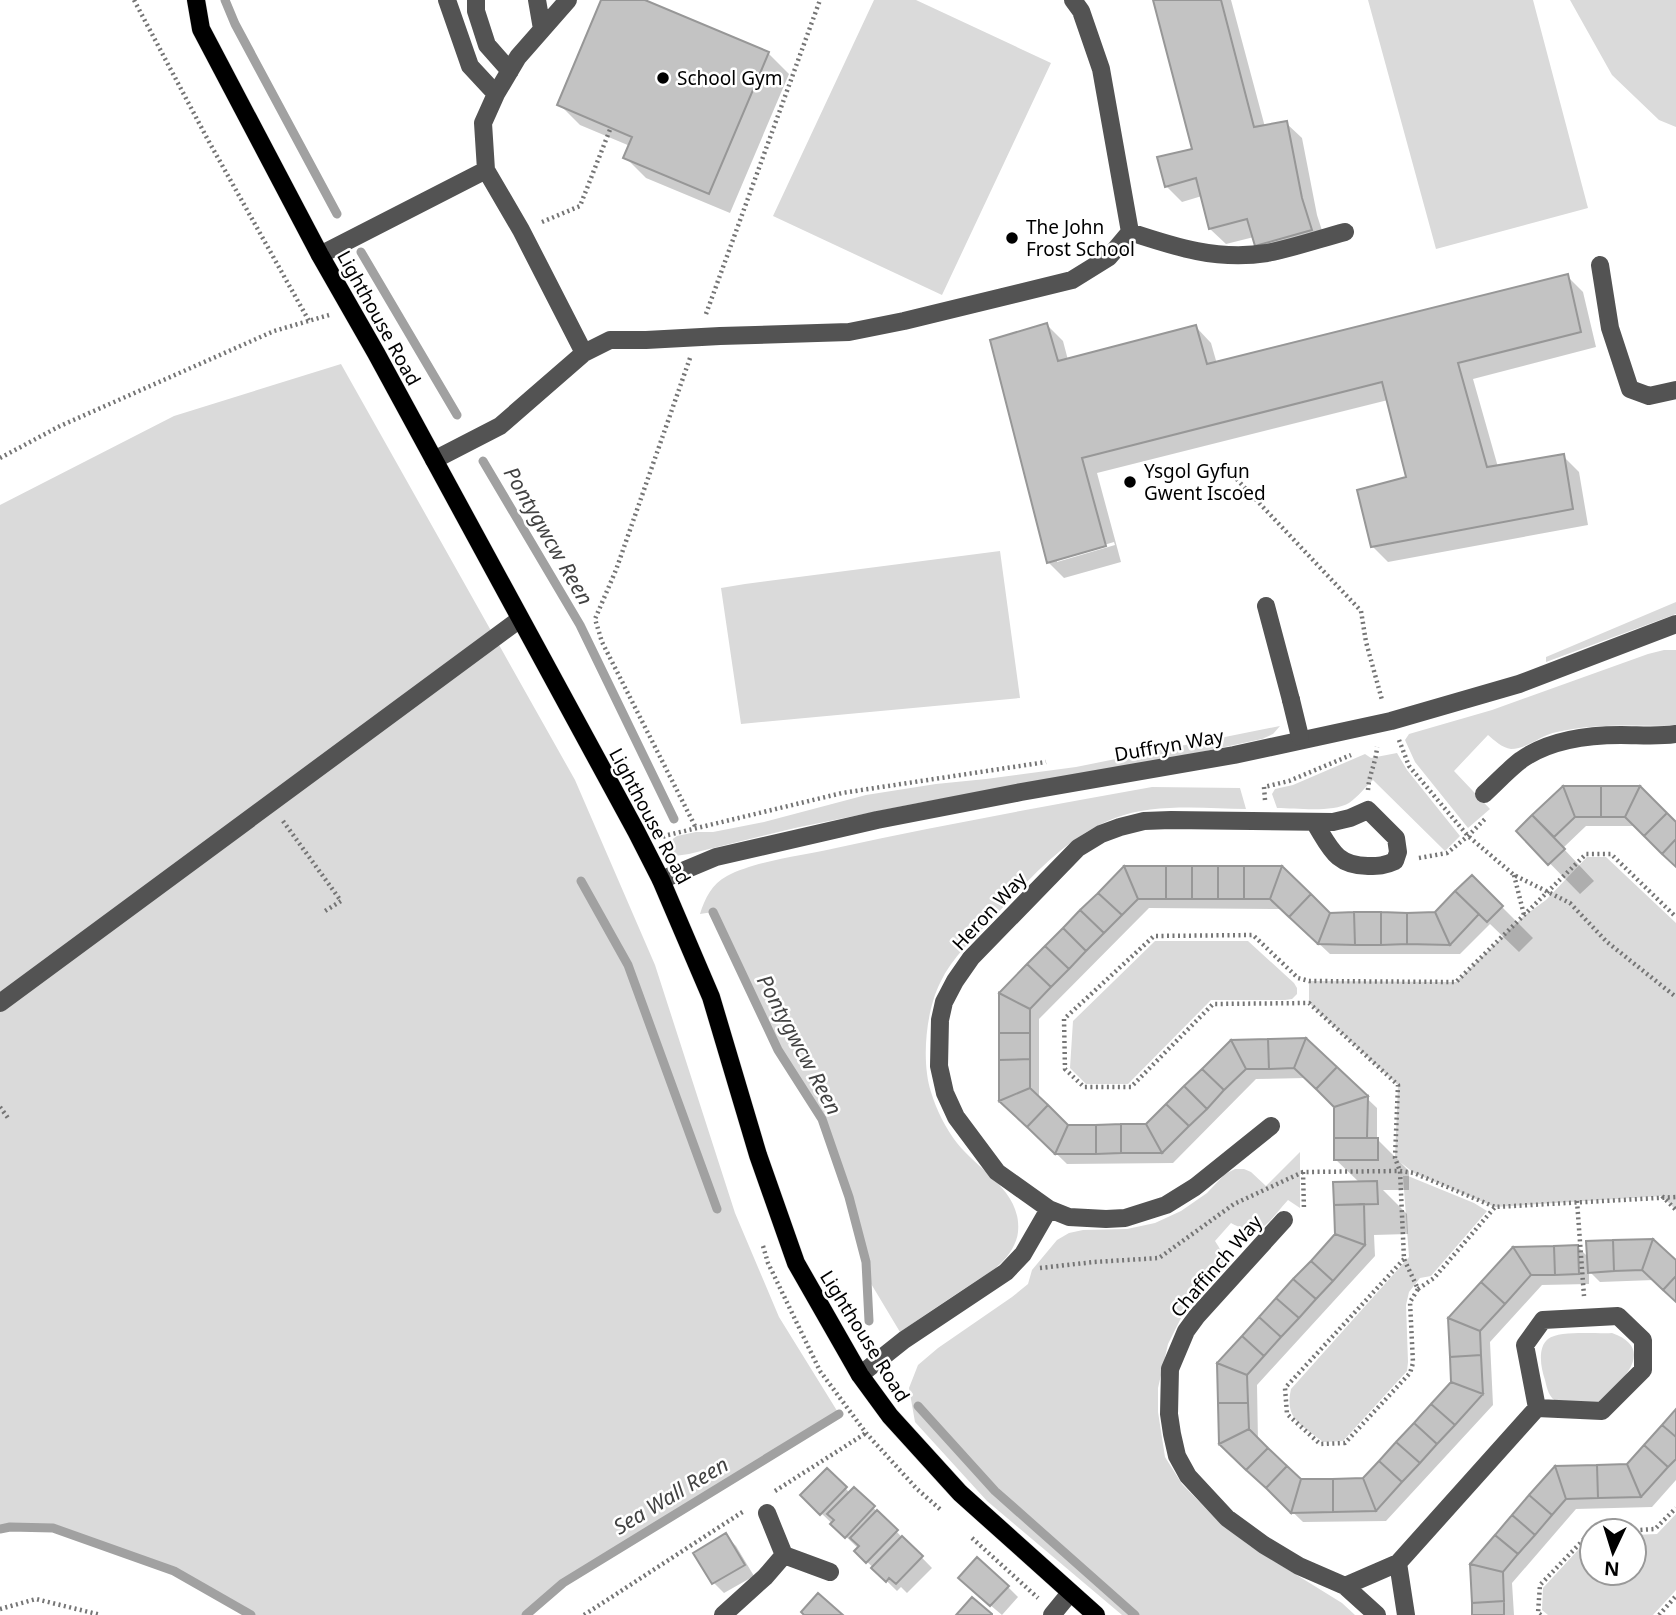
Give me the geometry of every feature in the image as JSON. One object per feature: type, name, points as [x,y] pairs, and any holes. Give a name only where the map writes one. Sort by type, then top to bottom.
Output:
[{"type":"main road","name":"Lighthouse Road","points":[[196,0],[201,29],[320,256],[352,308],[661,880],[711,997],[758,1155],[796,1263],[860,1375],[890,1416],[960,1493],[1097,1615]]},
{"type":"street","points":[[447,0],[470,66],[496,94]]},
{"type":"street","points":[[475,0],[488,45],[510,71]]},
{"type":"street","points":[[537,0],[542,29]]},
{"type":"street","points":[[568,0],[518,57],[496,94],[483,123],[486,170],[521,230],[584,353]]},
{"type":"street","points":[[1073,0],[1081,11],[1101,69],[1130,232]]},
{"type":"street","points":[[320,256],[486,170]]},
{"type":"street","points":[[434,460],[500,426],[584,353],[610,340],[849,332],[904,321],[1072,280],[1109,257],[1130,232]]},
{"type":"street","points":[[1130,232],[1178,248],[1216,254],[1267,253],[1345,232]]},
{"type":"street","points":[[1600,265],[1610,328],[1630,389],[1649,396],[1676,390]]},
{"type":"street","points":[[1266,606],[1301,739]]},
{"type":"street","points":[[0,1003],[520,619]]},
{"type":"street","name":"Duffryn Way","points":[[661,880],[716,857],[877,820],[1234,755],[1391,722],[1519,684],[1676,624]]},
{"type":"street","points":[[1484,794],[1521,760],[1563,741],[1618,735],[1674,736]]},
{"type":"street","points":[[1314,822],[1337,858],[1350,865],[1385,866],[1395,861],[1398,852],[1396,838],[1368,810]]},
{"type":"street","name":"Heron Way","points":[[1271,1125],[1195,1187],[1166,1205],[1125,1218],[1069,1217],[1049,1209],[997,1172],[956,1117],[945,1093],[939,1066],[940,1020],[944,1002],[971,958],[1079,848],[1101,834],[1144,821],[1333,822],[1368,810]]},
{"type":"street","points":[[860,1375],[904,1340],[1006,1272],[1023,1254],[1049,1209]]},
{"type":"street","name":"Chaffinch Way","points":[[1284,1220],[1186,1331],[1170,1369],[1169,1414],[1172,1434],[1177,1455],[1188,1476],[1227,1518],[1299,1566],[1345,1586],[1377,1615]]},
{"type":"street","points":[[1618,1316],[1643,1340],[1643,1370],[1602,1411],[1537,1408],[1525,1345],[1543,1320],[1618,1316]]},
{"type":"street","points":[[1345,1586],[1398,1563],[1537,1408]]},
{"type":"street","points":[[759,1510],[784,1555],[830,1572]]},
{"type":"street","points":[[723,1615],[765,1577],[784,1555]]},
{"type":"street","points":[[1398,1563],[1406,1615]]},
{"type":"street","points":[[1052,1615],[1070,1593]]},
{"type":"path","points":[[0,458],[60,425],[274,331],[309,321],[208,141],[134,0]]},
{"type":"path","points":[[696,828],[602,642],[595,619],[616,570],[697,337],[820,0]]},
{"type":"path","points":[[521,230],[580,206],[611,127]]},
{"type":"path","points":[[1229,471],[1361,611],[1366,642],[1382,699],[1409,766],[1468,836],[1514,875],[1570,903],[1607,942],[1676,997]]},
{"type":"path","points":[[1369,702],[1382,699]]},
{"type":"path","points":[[1370,749],[1399,741]]},
{"type":"path","points":[[1368,810],[1369,777],[1377,747]]},
{"type":"path","points":[[1268,820],[1264,786],[1289,781],[1362,751]]},
{"type":"path","points":[[645,848],[668,835],[842,793],[1048,761]]},
{"type":"path","points":[[1395,861],[1447,853],[1494,809],[1484,794]]},
{"type":"path","points":[[270,803],[341,901],[325,911]]},
{"type":"path","points":[[1418,1289],[1404,1259],[1401,1171],[1395,1158],[1398,1085],[1309,1003],[1213,1004],[1131,1087],[1084,1087],[1065,1069],[1064,1019],[1154,936],[1253,935],[1298,978],[1309,981],[1456,982],[1586,854],[1611,854],[1676,917]]},
{"type":"path","points":[[1514,875],[1524,916]]},
{"type":"path","points":[[0,1107],[8,1118]]},
{"type":"path","points":[[1284,1220],[1304,1209],[1303,1172]]},
{"type":"path","points":[[1006,1272],[1159,1258],[1234,1205],[1303,1172],[1414,1173],[1495,1207],[1676,1197]]},
{"type":"path","points":[[1662,1196],[1676,1210]]},
{"type":"path","points":[[1577,1201],[1586,1318]]},
{"type":"path","points":[[1404,1259],[1285,1388],[1287,1414],[1320,1444],[1345,1443],[1410,1373],[1413,1363],[1410,1302],[1418,1289],[1434,1278],[1495,1207]]},
{"type":"path","points":[[773,1493],[866,1433]]},
{"type":"path","points":[[1648,1529],[1655,1529],[1676,1508]]},
{"type":"path","points":[[584,1615],[759,1510]]},
{"type":"path","points":[[1541,1615],[1538,1613],[1540,1585],[1578,1545]]},
{"type":"path","points":[[1659,1615],[1676,1597]]},
{"type":"path","points":[[0,1609],[36,1599],[101,1615]]},
{"type":"shaded area","points":[[874,0],[916,0],[1051,63],[942,295],[773,216]]},
{"type":"shaded area","points":[[1368,0],[1533,0],[1588,208],[1436,249]]},
{"type":"shaded area","points":[[1570,0],[1676,0],[1676,127],[1659,120],[1612,75]]},
{"type":"shaded area","points":[[341,364],[575,780],[655,965],[735,1213],[779,1317],[839,1414],[563,1583],[526,1615],[251,1615],[174,1571],[54,1528],[0,1529],[0,505],[174,416]]},
{"type":"shaded area","points":[[1000,551],[1020,698],[741,724],[721,588]]},
{"type":"shaded area","points":[[1676,602],[1676,614],[1546,662],[1546,657]]},
{"type":"shaded area","points":[[1664,650],[1676,650],[1676,726],[1586,727],[1551,734],[1523,747],[1511,749],[1488,735],[1454,771],[1490,809],[1468,828],[1415,762],[1405,740],[1409,734],[1492,710]]},
{"type":"shaded area","points":[[1280,726],[1273,734],[1262,739],[1164,760],[913,804],[795,828],[689,854],[667,854],[664,845],[677,836],[764,822],[866,795],[1076,767]]},
{"type":"shaded area","points":[[1397,753],[1407,770],[1460,836],[1445,851],[1373,780],[1352,801],[1342,806],[1324,809],[1277,808],[1272,794],[1275,789],[1293,785],[1365,754],[1371,758]]},
{"type":"shaded area","points":[[1152,787],[1240,788],[1246,809],[1162,808],[1130,813],[1097,826],[1064,848],[1034,875],[964,948],[940,983],[931,1007],[926,1036],[926,1066],[931,1092],[942,1119],[957,1143],[1006,1193],[1017,1218],[1018,1232],[1012,1249],[997,1267],[900,1332],[867,1277],[866,1262],[849,1197],[822,1119],[778,1050],[713,912],[700,914],[704,902],[713,887],[722,879],[766,862]]},
{"type":"shaded area","points":[[1587,857],[1606,857],[1676,923],[1676,1210],[1662,1196],[1495,1207],[1414,1173],[1395,1158],[1398,1085],[1309,1003],[1309,981],[1456,982],[1524,916],[1546,900]]},
{"type":"shaded area","points":[[1155,941],[1248,941],[1294,983],[1297,994],[1292,999],[1285,1000],[1211,1000],[1128,1084],[1086,1084],[1070,1068],[1073,1021]]},
{"type":"shaded area","points":[[1300,1152],[1300,1208],[1288,1200],[1264,1226],[1250,1230],[1231,1223],[1215,1241],[1223,1256],[1223,1267],[1181,1318],[1168,1344],[1158,1388],[1158,1412],[1165,1457],[1182,1484],[1219,1522],[1250,1546],[1342,1603],[1355,1615],[1122,1615],[987,1501],[915,1422],[909,1388],[918,1365],[1028,1284],[1032,1270],[1057,1240],[1069,1233],[1083,1230],[1127,1229],[1155,1223],[1181,1211],[1207,1193],[1225,1174],[1235,1169],[1251,1172],[1266,1186]]},
{"type":"shaded area","points":[[1403,1176],[1474,1203],[1487,1211],[1431,1276],[1420,1278],[1409,1292],[1406,1305],[1407,1371],[1343,1441],[1323,1442],[1296,1421],[1290,1408],[1291,1389],[1409,1257]]},
{"type":"shaded area","points":[[1569,1333],[1612,1333],[1630,1344],[1634,1357],[1623,1379],[1612,1391],[1595,1403],[1565,1403],[1552,1398],[1541,1364],[1542,1348],[1548,1339]]},
{"type":"shaded area","points":[[1676,1514],[1676,1590],[1653,1615],[1548,1615],[1542,1610],[1543,1588],[1578,1550],[1578,1587],[1648,1587],[1648,1534],[1657,1534]]},
{"type":"building","name":"School Gym","points":[[601,0],[645,0],[769,52],[709,194],[623,158],[632,137],[557,105]]},
{"type":"building","points":[[1153,0],[1221,0],[1254,127],[1287,121],[1302,198],[1312,230],[1255,246],[1247,219],[1209,229],[1196,178],[1165,187],[1157,157],[1192,149]]},
{"type":"building","points":[[1568,274],[1581,332],[1458,363],[1487,467],[1564,454],[1573,509],[1371,547],[1357,490],[1406,477],[1382,382],[1082,458],[1106,546],[1047,563],[990,340],[1047,323],[1058,361],[1196,325],[1207,364]]},
{"type":"building","points":[[1563,786],[1575,817],[1554,837],[1532,815]]},
{"type":"building","points":[[1563,786],[1601,786],[1601,817],[1575,817]]},
{"type":"building","points":[[1601,786],[1640,786],[1625,817],[1601,817]]},
{"type":"building","points":[[1640,786],[1667,813],[1644,836],[1625,817]]},
{"type":"building","points":[[1667,813],[1676,822],[1676,839],[1662,854],[1644,836]]},
{"type":"building","points":[[1532,815],[1565,849],[1548,865],[1516,831]]},
{"type":"building","points":[[1676,839],[1676,867],[1662,854]]},
{"type":"building","points":[[1124,866],[1166,866],[1166,899],[1138,899]]},
{"type":"building","points":[[1124,866],[1138,899],[1122,915],[1098,893]]},
{"type":"building","points":[[1166,866],[1192,866],[1192,899],[1166,899]]},
{"type":"building","points":[[1192,866],[1218,866],[1218,899],[1192,899]]},
{"type":"building","points":[[1218,866],[1244,866],[1244,899],[1218,899]]},
{"type":"building","points":[[1244,866],[1282,866],[1270,899],[1244,899]]},
{"type":"building","points":[[1282,866],[1311,894],[1289,917],[1270,899]]},
{"type":"building","points":[[1472,875],[1503,906],[1487,922],[1455,891]]},
{"type":"building","points":[[1455,891],[1479,914],[1450,945],[1435,912]]},
{"type":"building","points":[[1098,893],[1122,915],[1104,933],[1080,910]]},
{"type":"building","points":[[1311,894],[1330,913],[1318,944],[1289,917]]},
{"type":"building","points":[[1080,910],[1104,933],[1086,951],[1063,928]]},
{"type":"building","points":[[1354,912],[1381,912],[1381,945],[1355,945]]},
{"type":"building","points":[[1354,912],[1355,945],[1318,944],[1330,913]]},
{"type":"building","points":[[1381,912],[1407,913],[1407,944],[1381,945]]},
{"type":"building","points":[[1435,912],[1450,945],[1407,944],[1407,913]]},
{"type":"building","points":[[1063,928],[1086,951],[1069,969],[1045,946]]},
{"type":"building","points":[[1045,946],[1069,969],[1051,987],[1027,964]]},
{"type":"building","points":[[1027,964],[1051,987],[1030,1009],[999,993]]},
{"type":"building","points":[[999,993],[1030,1009],[1030,1033],[999,1033]]},
{"type":"building","points":[[999,1033],[1030,1033],[1030,1059],[999,1060]]},
{"type":"building","points":[[1306,1038],[1337,1067],[1316,1089],[1294,1068]]},
{"type":"building","points":[[1306,1038],[1294,1068],[1269,1069],[1268,1039]]},
{"type":"building","points":[[1268,1039],[1269,1069],[1246,1069],[1231,1040]]},
{"type":"building","points":[[1231,1040],[1246,1069],[1224,1090],[1202,1069]]},
{"type":"building","points":[[1030,1059],[1030,1088],[999,1101],[999,1060]]},
{"type":"building","points":[[1337,1067],[1368,1096],[1334,1107],[1316,1089]]},
{"type":"building","points":[[1202,1069],[1224,1090],[1207,1109],[1184,1086]]},
{"type":"building","points":[[1184,1086],[1207,1109],[1189,1126],[1166,1104]]},
{"type":"building","points":[[1030,1088],[1048,1105],[1027,1127],[999,1101]]},
{"type":"building","points":[[1368,1096],[1367,1138],[1334,1138],[1334,1107]]},
{"type":"building","points":[[1166,1104],[1189,1126],[1162,1153],[1146,1124]]},
{"type":"building","points":[[1048,1105],[1068,1125],[1055,1154],[1027,1127]]},
{"type":"building","points":[[1121,1124],[1146,1124],[1162,1153],[1121,1153]]},
{"type":"building","points":[[1121,1124],[1121,1153],[1096,1154],[1096,1125]]},
{"type":"building","points":[[1068,1125],[1096,1125],[1096,1154],[1055,1154]]},
{"type":"building","points":[[1334,1138],[1378,1138],[1378,1160],[1334,1160]]},
{"type":"building","points":[[1377,1181],[1378,1204],[1334,1205],[1333,1182]]},
{"type":"building","points":[[1364,1204],[1365,1245],[1335,1234],[1334,1205]]},
{"type":"building","points":[[1335,1234],[1365,1245],[1333,1281],[1311,1261]]},
{"type":"building","points":[[1653,1239],[1642,1270],[1614,1271],[1613,1240]]},
{"type":"building","points":[[1653,1239],[1676,1260],[1676,1276],[1663,1290],[1642,1270]]},
{"type":"building","points":[[1613,1240],[1614,1271],[1588,1273],[1586,1241]]},
{"type":"building","points":[[1578,1245],[1579,1274],[1555,1275],[1554,1246]]},
{"type":"building","points":[[1554,1246],[1555,1275],[1531,1275],[1513,1247]]},
{"type":"building","points":[[1513,1247],[1531,1275],[1505,1304],[1481,1282]]},
{"type":"building","points":[[1311,1261],[1333,1281],[1316,1299],[1293,1279]]},
{"type":"building","points":[[1676,1276],[1676,1302],[1663,1290]]},
{"type":"building","points":[[1293,1279],[1316,1299],[1299,1318],[1276,1298]]},
{"type":"building","points":[[1481,1282],[1505,1304],[1480,1331],[1448,1318]]},
{"type":"building","points":[[1276,1298],[1299,1318],[1281,1337],[1259,1317]]},
{"type":"building","points":[[1259,1317],[1281,1337],[1264,1356],[1242,1336]]},
{"type":"building","points":[[1448,1318],[1480,1331],[1481,1355],[1450,1357]]},
{"type":"building","points":[[1242,1336],[1264,1356],[1247,1375],[1217,1363]]},
{"type":"building","points":[[1481,1355],[1483,1394],[1451,1382],[1450,1357]]},
{"type":"building","points":[[1217,1363],[1247,1375],[1248,1403],[1218,1403]]},
{"type":"building","points":[[1451,1382],[1483,1394],[1455,1425],[1431,1404]]},
{"type":"building","points":[[1218,1403],[1248,1403],[1249,1429],[1219,1444]]},
{"type":"building","points":[[1431,1404],[1455,1425],[1437,1444],[1414,1423]]},
{"type":"building","points":[[1676,1409],[1676,1437],[1662,1425]]},
{"type":"building","points":[[1414,1423],[1437,1444],[1420,1463],[1396,1442]]},
{"type":"building","points":[[1662,1425],[1676,1437],[1676,1459],[1668,1467],[1644,1445]]},
{"type":"building","points":[[1249,1429],[1268,1448],[1246,1470],[1219,1444]]},
{"type":"building","points":[[1396,1442],[1420,1463],[1402,1482],[1379,1461]]},
{"type":"building","points":[[1644,1445],[1668,1467],[1641,1497],[1627,1464]]},
{"type":"building","points":[[1268,1448],[1287,1466],[1266,1488],[1246,1470]]},
{"type":"building","points":[[1379,1461],[1402,1482],[1376,1511],[1363,1478]]},
{"type":"building","points":[[1627,1464],[1641,1497],[1598,1498],[1597,1465]]},
{"type":"building","points":[[1597,1465],[1598,1498],[1566,1499],[1555,1466]]},
{"type":"building","points":[[1287,1466],[1301,1479],[1291,1513],[1266,1488]]},
{"type":"building","points":[[1555,1466],[1566,1499],[1552,1515],[1529,1495]]},
{"type":"building","points":[[827,1468],[847,1487],[820,1515],[800,1495]]},
{"type":"building","points":[[1363,1478],[1376,1511],[1333,1512],[1333,1479]]},
{"type":"building","points":[[1301,1479],[1333,1479],[1333,1512],[1291,1513]]},
{"type":"building","points":[[854,1487],[875,1506],[845,1538],[830,1524],[834,1520],[827,1514]]},
{"type":"building","points":[[1529,1495],[1552,1515],[1535,1535],[1512,1515]]},
{"type":"building","points":[[877,1510],[898,1530],[866,1563],[854,1551],[859,1546],[850,1538]]},
{"type":"building","points":[[1512,1515],[1535,1535],[1518,1554],[1495,1535]]},
{"type":"building","points":[[726,1533],[745,1565],[712,1584],[693,1553]]},
{"type":"building","points":[[1495,1535],[1518,1554],[1503,1572],[1470,1564]]},
{"type":"building","points":[[902,1536],[923,1556],[896,1584],[889,1578],[886,1582],[871,1568]]},
{"type":"building","points":[[977,1557],[1009,1586],[990,1606],[958,1578]]},
{"type":"building","points":[[1470,1564],[1503,1572],[1504,1601],[1472,1603]]},
{"type":"building","points":[[818,1593],[843,1615],[804,1615],[801,1612]]},
{"type":"building","points":[[972,1597],[992,1614],[992,1615],[956,1615]]},
{"type":"building","points":[[1504,1601],[1504,1615],[1472,1615],[1472,1603]]},
{"type":"waterway","name":"Pontygwcw Reen","points":[[225,0],[235,24],[337,214]]},
{"type":"waterway","name":"Pontygwcw Reen","points":[[361,252],[457,415]]},
{"type":"waterway","name":"Pontygwcw Reen","points":[[483,461],[580,625],[674,819]]},
{"type":"waterway","points":[[581,881],[628,965],[717,1209]]},
{"type":"waterway","name":"Pontygwcw Reen","points":[[713,912],[778,1050],[822,1119],[849,1197],[866,1262],[869,1321]]},
{"type":"waterway","name":"Pontygwcw Reen","points":[[918,1406],[995,1491],[1135,1615]]},
{"type":"waterway","name":"Sea Wall Reen","points":[[526,1615],[563,1583],[839,1414]]},
{"type":"waterway","name":"Sea Wall Reen","points":[[0,1529],[53,1528],[174,1571],[251,1615]]},
{"type":"place","name":"School Gym","points":[[663,78]]},
{"type":"place","name":"The John Frost School","points":[[1012,238]]},
{"type":"place","name":"Ysgol Gyfun Gwent Iscoed","points":[[1130,482]]}]
